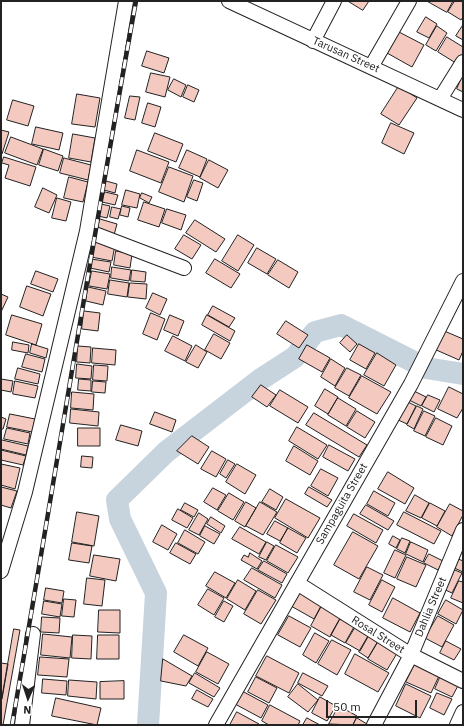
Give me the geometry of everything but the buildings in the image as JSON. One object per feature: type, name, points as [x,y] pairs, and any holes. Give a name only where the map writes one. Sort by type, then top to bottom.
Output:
[{"type":"street","points":[[1,571],[25,492],[87,231],[126,1]]},
{"type":"street","name":"Tarusan Street","points":[[229,1],[463,110]]},
{"type":"street","points":[[314,41],[334,1]]},
{"type":"street","points":[[371,66],[409,1]]},
{"type":"street","points":[[440,99],[463,62]]},
{"type":"street","points":[[87,231],[184,268]]},
{"type":"street","name":"Sampaguita Street","points":[[216,725],[420,367],[463,281]]},
{"type":"street","name":"Dahlia Street","points":[[374,725],[411,655],[463,530]]},
{"type":"street","name":"Rosal Street","points":[[297,583],[411,655],[463,681]]},
{"type":"street","points":[[22,725],[33,634]]},
{"type":"street","points":[[457,725],[463,712]]},
{"type":"waterway","points":[[148,725],[156,593],[120,519],[117,500],[166,452],[261,379],[295,357],[315,332],[341,325],[426,368],[463,374]]},
{"type":"railway","points":[[12,725],[136,1]]}]
